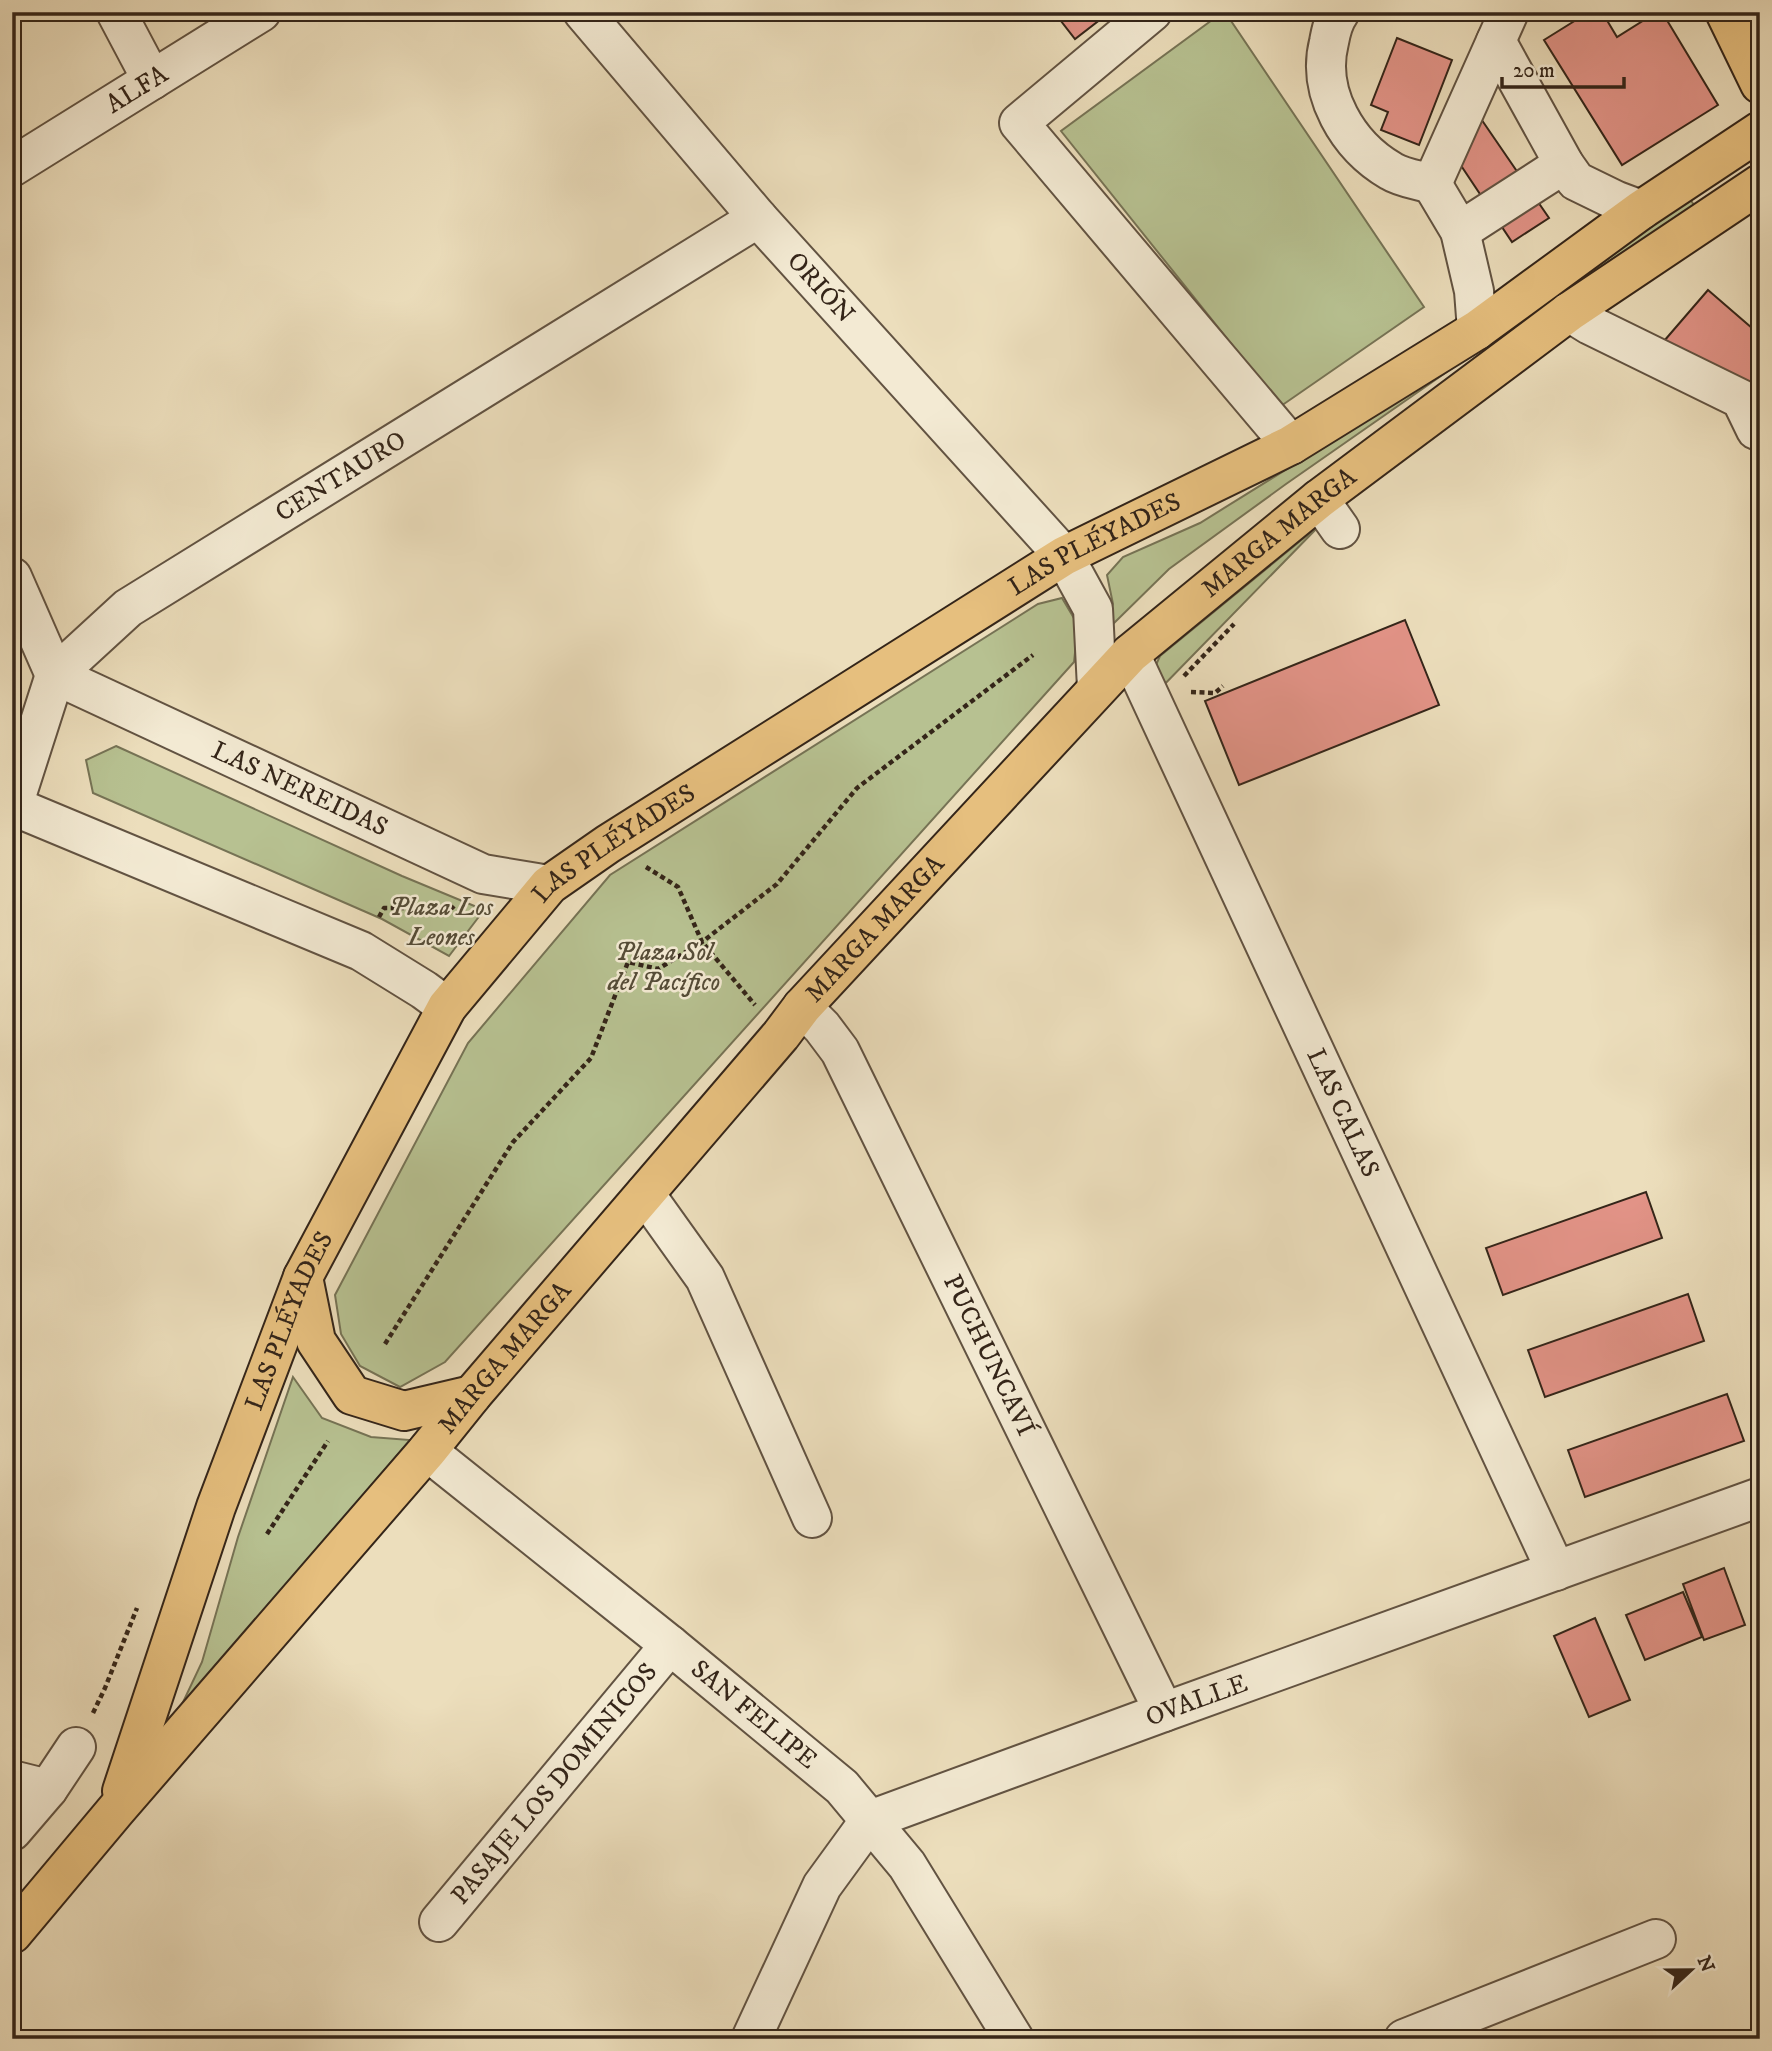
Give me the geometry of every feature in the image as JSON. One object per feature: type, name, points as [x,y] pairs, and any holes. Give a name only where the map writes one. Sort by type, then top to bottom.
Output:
[{"type":"main road","points":[[1725,12],[1760,84]]},
{"type":"main road","points":[[1291,445],[1477,330],[1641,210],[1760,131]]},
{"type":"main road","name":"MARGA MARGA","points":[[12,1934],[792,1021],[1130,654],[1330,514],[1569,312],[1760,184]]},
{"type":"main road","name":"LAS PLÉYADES","points":[[216,1507],[303,1277],[447,1007],[549,885],[608,844],[1064,556],[1291,445]]},
{"type":"main road","points":[[303,1277],[316,1341],[352,1395],[404,1411],[472,1395]]},
{"type":"main road","name":"MARGA MARGA","points":[[116,1810],[216,1507]]},
{"type":"street","points":[[116,12],[152,80]]},
{"type":"street","name":"ALFA","points":[[12,167],[261,12]]},
{"type":"street","name":"ORIÓN","points":[[583,12],[758,218],[1064,556],[1093,610],[1097,688]]},
{"type":"street","points":[[1152,12],[1019,123],[1291,445]]},
{"type":"street","points":[[1340,12],[1334,20],[1327,49],[1326,80],[1338,116],[1356,144],[1392,172],[1432,184],[1460,231],[1474,292],[1477,330]]},
{"type":"street","points":[[1432,184],[1502,27]]},
{"type":"street","points":[[1502,27],[1564,164],[1576,181],[1641,210]]},
{"type":"street","points":[[1460,231],[1564,164]]},
{"type":"street","name":"CENTAURO","points":[[13,807],[55,675],[128,608],[758,218]]},
{"type":"street","points":[[1569,312],[1590,325],[1754,405]]},
{"type":"street","points":[[12,577],[55,675]]},
{"type":"street","name":"LAS CALAS","points":[[1130,654],[1556,1572]]},
{"type":"street","name":"LAS NEREIDAS","points":[[55,675],[484,874],[549,885]]},
{"type":"street","points":[[13,807],[361,951],[447,1007]]},
{"type":"street","name":"PUCHUNCAVÍ","points":[[792,1021],[822,1027],[840,1051],[1164,1712]]},
{"type":"street","points":[[645,1194],[705,1278],[813,1518]]},
{"type":"street","name":"SAN FELIPE","points":[[426,1451],[670,1645],[842,1787],[907,1865],[1014,2039]]},
{"type":"street","name":"OVALLE","points":[[870,1821],[1760,1497]]},
{"type":"street","name":"PASAJE LOS DOMINICOS","points":[[439,1922],[670,1645]]},
{"type":"street","points":[[12,1830],[30,1785],[76,1747]]},
{"type":"street","points":[[751,2039],[822,1886],[870,1821]]},
{"type":"street","points":[[1404,2039],[1656,1939]]},
{"type":"path","points":[[385,1344],[513,1142],[591,1058],[628,962],[658,969],[702,942],[777,884],[857,788],[1033,655]]},
{"type":"path","points":[[1183,689],[1208,694],[1223,687]]},
{"type":"path","points":[[608,844],[678,887],[702,942],[792,1021]]},
{"type":"path","points":[[361,951],[384,908],[452,908],[484,874]]},
{"type":"path","points":[[267,1534],[328,1441]]},
{"type":"path","points":[[105,1688],[121,1648]]},
{"type":"green space","points":[[1223,12],[1424,307],[1281,406],[1061,131]]},
{"type":"green space","points":[[1689,198],[1697,209],[1494,339],[1286,484],[1169,569],[1108,629],[1113,604],[1107,575],[1123,557],[1200,523],[1361,423]]},
{"type":"green space","points":[[1321,524],[1155,694],[1150,678],[1160,656]]},
{"type":"green space","name":"Plaza Sol del Pacífico","points":[[1062,598],[1078,625],[1074,662],[445,1362],[400,1387],[360,1366],[341,1334],[335,1295],[468,1043],[610,875],[1038,604]]},
{"type":"green space","name":"Plaza Los Leones","points":[[116,746],[402,876],[484,910],[449,956],[382,919],[93,793],[86,760]]},
{"type":"green space","points":[[293,1377],[322,1418],[371,1437],[410,1440],[177,1715],[202,1662],[238,1537]]},
{"type":"building","points":[[1054,12],[1110,12],[1075,39]]},
{"type":"building","points":[[1589,12],[1602,12],[1617,37],[1657,12],[1662,12],[1718,105],[1622,165],[1544,40]]},
{"type":"building","points":[[1397,38],[1452,60],[1419,145],[1381,130],[1388,112],[1371,105]]},
{"type":"building","points":[[1477,113],[1549,218],[1512,242],[1442,137]]},
{"type":"building","points":[[1708,290],[1760,335],[1760,386],[1735,415],[1658,348]]},
{"type":"building","points":[[1405,620],[1439,705],[1239,785],[1205,701]]},
{"type":"building","points":[[1646,1192],[1662,1238],[1503,1295],[1486,1248]]},
{"type":"building","points":[[1688,1294],[1704,1341],[1545,1397],[1528,1350]]},
{"type":"building","points":[[1727,1394],[1744,1441],[1585,1497],[1568,1450]]},
{"type":"building","points":[[1724,1568],[1745,1625],[1704,1640],[1683,1584]]},
{"type":"building","points":[[1683,1592],[1702,1637],[1645,1660],[1626,1615]]},
{"type":"building","points":[[1595,1618],[1630,1700],[1589,1717],[1554,1636]]}]
